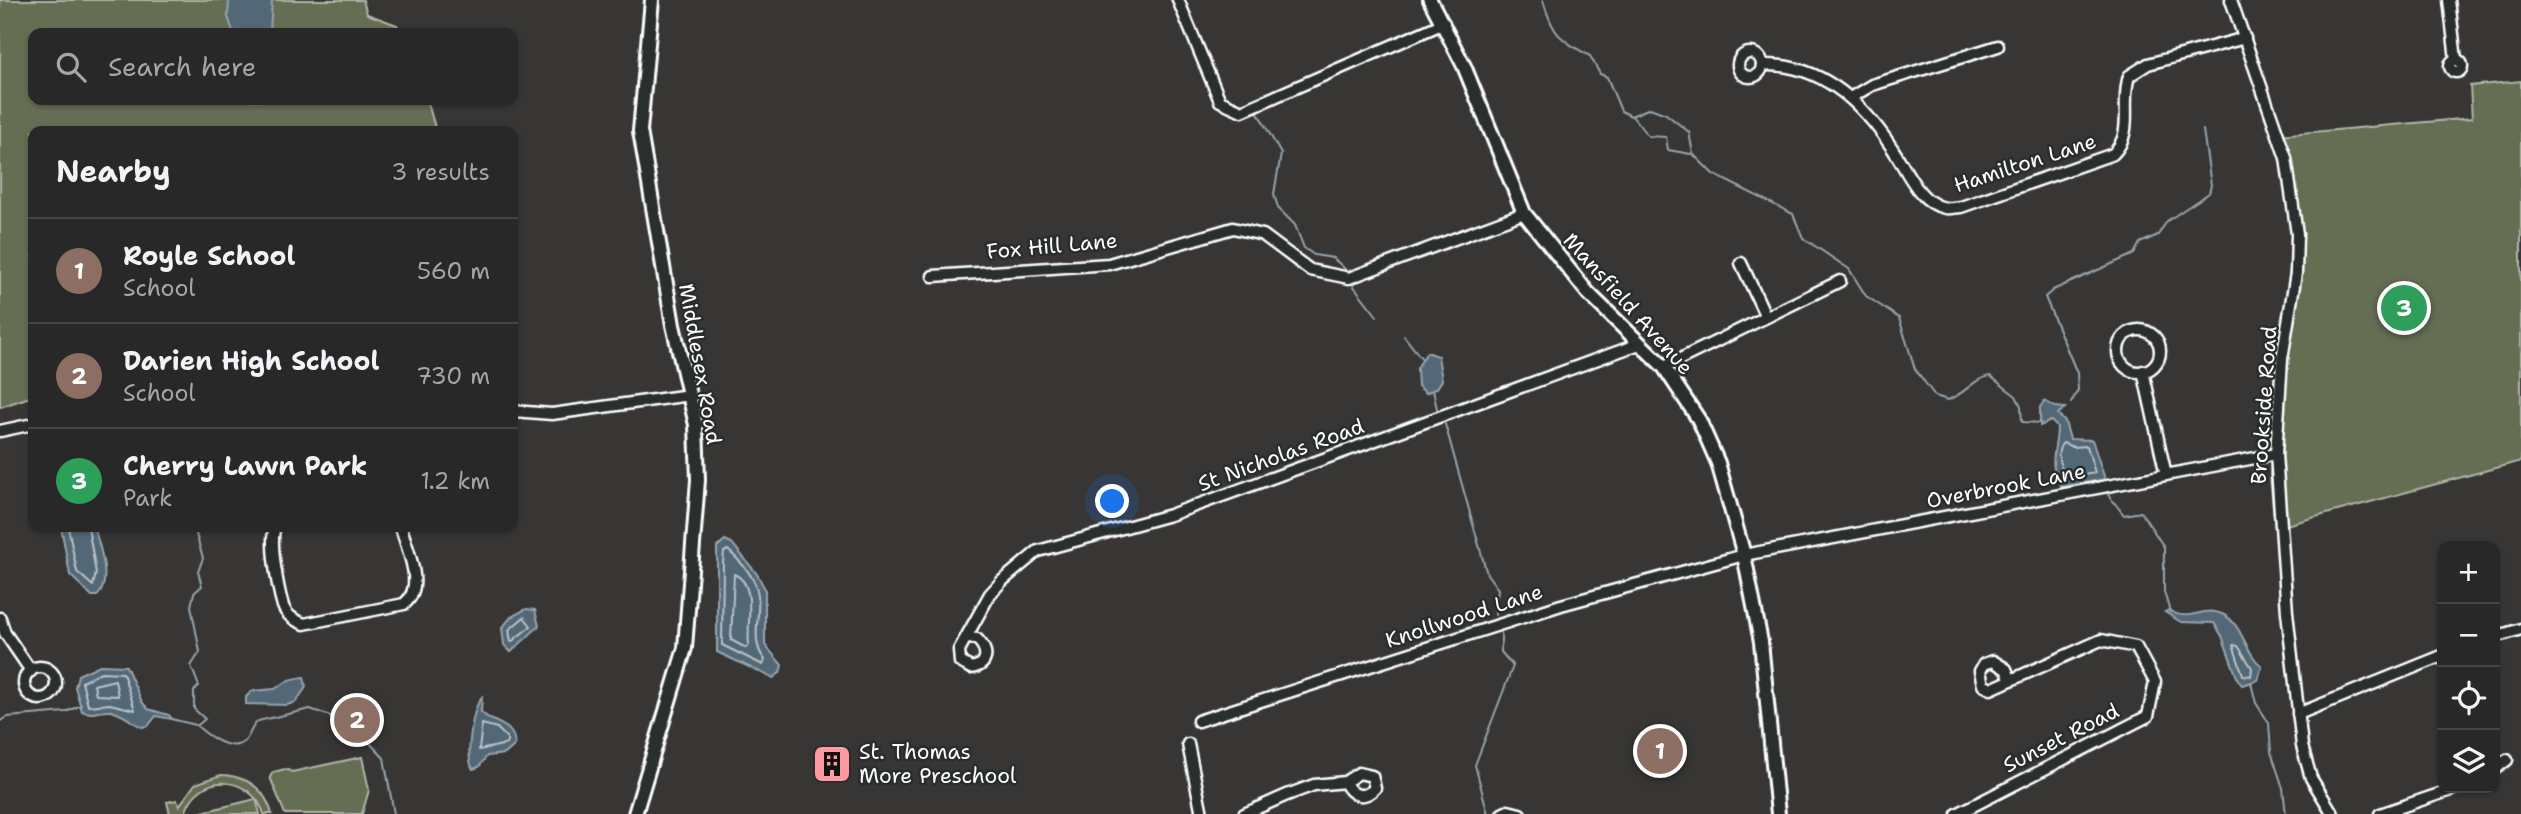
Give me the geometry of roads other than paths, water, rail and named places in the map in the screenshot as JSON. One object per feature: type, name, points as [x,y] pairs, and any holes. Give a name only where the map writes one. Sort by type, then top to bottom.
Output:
[{"type":"main road","name":"Middlesex Road","points":[[635,814],[685,648],[698,480],[695,425],[673,325],[640,131],[652,0]]},
{"type":"main road","name":"Mansfield Avenue","points":[[1430,0],[1444,23],[1524,213],[1588,293],[1664,367],[1699,420],[1717,463],[1744,555],[1761,642],[1778,814]]},
{"type":"street","points":[[1178,0],[1220,101],[1242,111],[1444,23]]},
{"type":"street","name":"Brookside Road","points":[[2231,0],[2286,158],[2297,234],[2296,273],[2282,359],[2276,454],[2298,714],[2311,778],[2333,814]]},
{"type":"street","points":[[2449,0],[2456,60]]},
{"type":"street","name":"Hamilton Lane","points":[[1762,65],[1801,69],[1824,79],[1850,98],[1877,127],[1920,192],[1944,208],[1961,207],[2113,154],[2122,145],[2127,131],[2123,93],[2129,76],[2148,64],[2245,38]]},
{"type":"street","points":[[1850,98],[1872,85],[1998,46]]},
{"type":"street","name":"Fox Hill Lane","points":[[933,276],[1109,264],[1233,228],[1263,235],[1310,270],[1349,278],[1524,213]]},
{"type":"street","points":[[1741,263],[1766,317]]},
{"type":"street","points":[[1664,367],[1840,281]]},
{"type":"street","points":[[2134,331],[2147,331],[2160,346],[2155,365],[2143,371],[2131,370],[2119,355],[2120,343],[2134,331]]},
{"type":"street","name":"St Nicholas Road","points":[[969,638],[990,594],[1038,551],[1170,515],[1639,344]]},
{"type":"street","points":[[2143,371],[2166,475]]},
{"type":"street","points":[[518,411],[552,414],[690,395]]},
{"type":"street","points":[[0,431],[28,425]]},
{"type":"street","name":"Overbrook Lane","points":[[1744,555],[2276,454]]},
{"type":"street","points":[[274,532],[272,540],[284,608],[297,622],[304,624],[404,604],[412,598],[416,588],[402,532]]},
{"type":"street","name":"Knollwood Lane","points":[[1198,721],[1561,605],[1744,555]]},
{"type":"street","points":[[0,618],[5,633],[31,671]]},
{"type":"street","points":[[2500,635],[2521,629]]},
{"type":"street","name":"Sunset Road","points":[[1957,814],[2148,716],[2155,682],[2136,647],[2101,640],[2011,680]]},
{"type":"street","points":[[2298,714],[2437,658]]},
{"type":"street","points":[[1188,744],[1202,814]]},
{"type":"street","points":[[2500,765],[2507,760]]},
{"type":"street","points":[[1244,814],[1314,785],[1345,782]]},
{"type":"street","points":[[2380,814],[2442,793]]},
{"type":"street","points":[[1502,814],[1508,811],[1520,814]]},
{"type":"water","points":[[229,0],[272,0],[270,28],[232,28],[228,17]]},
{"type":"water","points":[[1427,352],[1438,356],[1442,380],[1437,388],[1426,393],[1418,386],[1417,368]]},
{"type":"water","points":[[2045,401],[2055,407],[2065,408],[2058,414],[2065,422],[2070,439],[2092,440],[2105,479],[2062,487],[2053,464],[2057,427],[2051,421],[2040,426],[2040,407]]},
{"type":"water","points":[[62,532],[95,532],[104,572],[102,590],[97,596],[92,596],[70,575]]},
{"type":"water","points":[[725,540],[732,543],[757,574],[765,589],[765,645],[782,665],[780,673],[773,678],[717,652],[717,547]]},
{"type":"water","points":[[526,609],[535,610],[539,626],[511,652],[504,645],[502,628],[511,617]]},
{"type":"water","points":[[2169,610],[2183,615],[2215,612],[2229,618],[2256,661],[2262,666],[2258,680],[2242,685],[2238,680],[2222,636],[2214,623],[2181,622],[2165,612]]},
{"type":"water","points":[[100,665],[126,666],[142,702],[148,709],[169,715],[172,719],[156,716],[148,726],[142,727],[111,711],[82,711],[75,687],[78,675]]},
{"type":"water","points":[[304,677],[306,687],[296,702],[287,705],[246,704],[246,697],[252,691],[275,689],[289,680]]},
{"type":"water","points":[[482,697],[481,712],[507,728],[515,745],[505,754],[487,756],[479,767],[473,769],[470,755],[471,733],[475,711]]},
{"type":"waterway","points":[[1543,0],[1550,22],[1559,36],[1590,56],[1600,74],[1607,77],[1621,111],[1631,116],[1650,108],[1666,114],[1689,132],[1693,154],[1713,174],[1793,214],[1803,238],[1849,269],[1866,296],[1899,318],[1915,369],[1935,396],[1948,400],[1990,376],[2016,396],[2021,406],[2022,422],[2041,423]]},
{"type":"waterway","points":[[1257,111],[1281,154],[1274,194],[1278,208],[1295,225],[1304,248],[1314,255],[1333,258],[1345,269]]},
{"type":"waterway","points":[[1632,116],[1648,136],[1666,137],[1668,150],[1691,154]]},
{"type":"waterway","points":[[2071,403],[2078,390],[2077,373],[2045,297],[2053,290],[2134,254],[2140,243],[2158,235],[2167,221],[2209,193],[2211,185],[2203,130]]},
{"type":"waterway","points":[[1352,284],[1377,316]]},
{"type":"waterway","points":[[1404,336],[1422,359]]},
{"type":"waterway","points":[[1433,390],[1437,409]]},
{"type":"waterway","points":[[1445,424],[1487,574],[1498,589],[1495,615]]},
{"type":"waterway","points":[[2106,492],[2124,515],[2141,512],[2164,547],[2164,592],[2170,612]]},
{"type":"waterway","points":[[195,532],[203,558],[198,572],[202,586],[194,593],[191,606],[200,652],[191,666],[199,686],[194,691],[194,709],[205,719],[198,725]]},
{"type":"waterway","points":[[1488,814],[1475,765],[1513,666],[1501,652],[1501,628]]},
{"type":"waterway","points":[[2251,683],[2256,703],[2269,723],[2271,752],[2283,788],[2286,814]]},
{"type":"waterway","points":[[0,721],[8,717],[66,712],[81,705]]},
{"type":"waterway","points":[[197,726],[220,742],[234,745],[246,740],[258,721],[310,709],[351,723],[384,758],[394,814]]},
{"type":"waterway","points":[[171,719],[196,725]]},
{"type":"place","name":"Cherry Lawn Park","points":[[2404,308]]},
{"type":"place","name":"Darien High School","points":[[357,720]]},
{"type":"place","name":"Royle School","points":[[1660,751]]},
{"type":"place","name":"St. Thomas More Preschool","points":[[832,764]]}]
